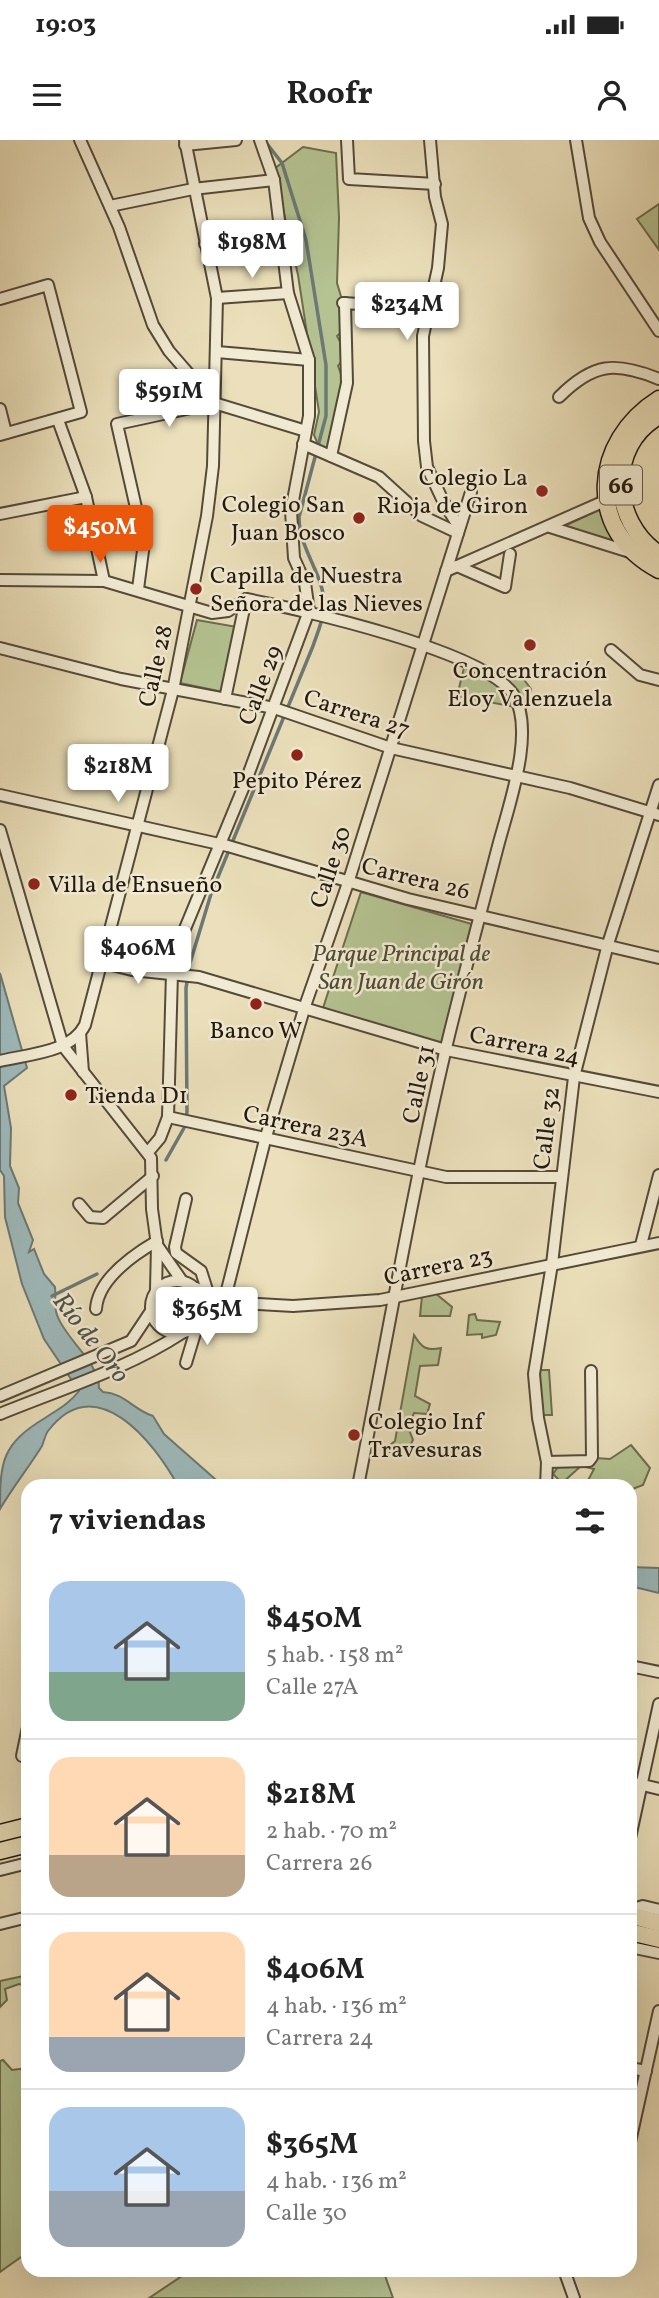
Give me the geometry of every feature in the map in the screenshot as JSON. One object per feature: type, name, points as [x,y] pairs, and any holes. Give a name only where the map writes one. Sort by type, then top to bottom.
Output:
[{"type":"highway","name":"66","points":[[659,399],[633,418],[619,436],[607,470],[610,515],[633,553],[659,570]]},
{"type":"highway","name":"66","points":[[659,416],[633,439],[622,470],[621,488],[624,510],[631,525],[641,540],[659,554]]},
{"type":"highway","points":[[0,1833],[21,1828]]},
{"type":"highway","points":[[0,1851],[21,1846]]},
{"type":"highway","points":[[637,1915],[659,1923]]},
{"type":"highway","points":[[637,1934],[659,1939]]},
{"type":"street","points":[[80,140],[110,206],[153,325],[169,351],[214,403]]},
{"type":"street","points":[[185,142],[236,140]]},
{"type":"street","points":[[260,140],[274,180],[288,293],[309,360],[307,446],[291,511],[291,534],[294,558],[313,612]]},
{"type":"street","points":[[347,140],[349,179],[435,184]]},
{"type":"street","points":[[430,140],[442,223],[438,268],[423,336],[424,442],[427,467],[458,530]]},
{"type":"street","points":[[576,140],[589,218],[600,242],[659,331]]},
{"type":"street","name":"Calle 28","points":[[80,1033],[173,690],[190,609],[213,466],[218,298],[185,142]]},
{"type":"street","points":[[110,206],[193,189],[274,180]]},
{"type":"street","points":[[205,244],[281,238]]},
{"type":"street","points":[[0,299],[48,285],[82,412],[3,434],[0,408]]},
{"type":"street","points":[[329,455],[347,383],[344,303],[391,306],[397,290],[432,294]]},
{"type":"street","points":[[218,298],[288,293]]},
{"type":"street","points":[[217,352],[309,360]]},
{"type":"street","points":[[559,397],[579,377],[599,369],[621,367],[659,379]]},
{"type":"street","points":[[138,589],[144,543],[117,424],[214,403],[306,431]]},
{"type":"street","points":[[58,420],[86,497],[104,581]]},
{"type":"street","points":[[307,446],[379,477],[422,516],[458,530]]},
{"type":"street","name":"Calle 30","points":[[224,1302],[265,1140],[305,1006],[348,883],[422,647],[451,568],[458,530],[471,492]]},
{"type":"street","points":[[0,514],[86,497]]},
{"type":"street","points":[[451,568],[607,500]]},
{"type":"street","points":[[550,527],[633,553]]},
{"type":"street","points":[[451,568],[505,587],[510,554]]},
{"type":"street","points":[[0,580],[104,581],[138,589],[190,609],[219,613],[246,598],[334,617],[422,647]]},
{"type":"street","points":[[225,699],[246,598]]},
{"type":"street","name":"Calle 29","points":[[149,1151],[173,1118],[177,974],[186,921],[224,845],[313,612]]},
{"type":"street","name":"Calle 31","points":[[359,1479],[446,1050],[516,778],[521,717],[513,695],[490,675],[422,647]]},
{"type":"street","name":"Carrera 27","points":[[0,648],[173,690],[277,709],[391,748],[654,813]]},
{"type":"street","points":[[611,650],[640,675],[659,680]]},
{"type":"street","name":"Calle 32","points":[[546,1479],[547,1462],[538,1418],[534,1374],[552,1264],[574,1077],[608,944],[654,813],[659,785]]},
{"type":"street","name":"Carrera 26","points":[[0,795],[224,845],[348,883],[659,958]]},
{"type":"street","points":[[0,830],[58,1047],[83,1072],[149,1151],[157,1242],[156,1290],[151,1311],[135,1338],[0,1396]]},
{"type":"street","name":"Carrera 24","points":[[100,962],[132,970],[199,977],[305,1006],[446,1050],[659,1092]]},
{"type":"street","points":[[0,1061],[58,1047],[80,1033],[83,1072]]},
{"type":"street","name":"Carrera 23A","points":[[173,1118],[420,1172],[469,1178],[561,1177]]},
{"type":"street","points":[[641,1245],[659,1175]]},
{"type":"street","points":[[79,1204],[90,1217],[103,1218],[153,1176]]},
{"type":"street","points":[[186,1199],[176,1253],[201,1271],[208,1293]]},
{"type":"street","points":[[157,1242],[181,1280],[196,1288],[202,1299],[199,1320],[186,1363]]},
{"type":"street","points":[[96,1309],[103,1289],[119,1269],[157,1242]]},
{"type":"street","name":"Carrera 23","points":[[196,1288],[224,1302],[293,1306],[395,1298],[659,1242]]},
{"type":"street","points":[[156,1290],[170,1281],[181,1280]]},
{"type":"street","points":[[0,1414],[156,1349],[224,1302]]},
{"type":"street","points":[[151,1311],[164,1330],[181,1333]]},
{"type":"street","points":[[547,1462],[589,1461],[592,1457],[591,1371]]},
{"type":"street","points":[[637,1667],[659,1672]]},
{"type":"street","points":[[637,1781],[659,1704]]},
{"type":"street","points":[[637,1784],[659,1789]]},
{"type":"street","points":[[0,1870],[21,1865]]},
{"type":"street","points":[[637,1909],[643,1906],[659,1910]]},
{"type":"street","points":[[0,1924],[21,1919]]},
{"type":"street","points":[[637,1948],[659,1953]]},
{"type":"street","points":[[637,2111],[659,2011]]},
{"type":"street","points":[[637,2069],[646,2071]]},
{"type":"street","points":[[566,2277],[574,2298]]},
{"type":"green space","points":[[303,147],[336,153],[339,218],[337,283],[343,303],[343,331],[337,336],[344,349],[341,355],[344,358],[338,366],[345,385],[341,385],[344,400],[329,450],[319,447],[314,435],[319,412],[298,275],[274,169]]},
{"type":"green space","points":[[659,204],[659,250],[637,219]]},
{"type":"green space","points":[[601,509],[604,523],[619,544],[562,527]]},
{"type":"green space","points":[[197,620],[237,627],[223,692],[180,683]]},
{"type":"green space","points":[[466,660],[522,677],[531,689],[526,709],[457,696]]},
{"type":"green space","name":"Parque Principal de San Juan de Girón","points":[[361,892],[475,925],[445,1046],[323,1008]]},
{"type":"green space","points":[[435,1293],[452,1307],[450,1316],[420,1316],[422,1296]]},
{"type":"green space","points":[[475,1314],[477,1320],[500,1322],[496,1335],[482,1338],[482,1334],[467,1335],[469,1315]]},
{"type":"green space","points":[[414,1335],[425,1348],[441,1348],[438,1365],[420,1366],[415,1396],[430,1404],[427,1414],[414,1413],[408,1427],[413,1440],[409,1448],[403,1447],[398,1457],[385,1449],[395,1441]]},
{"type":"green space","points":[[539,1370],[549,1370],[552,1415],[541,1415]]},
{"type":"green space","points":[[631,1445],[650,1468],[643,1485],[637,1487],[637,1479],[589,1479],[594,1469],[581,1466],[566,1479],[558,1479],[553,1474],[566,1456],[610,1459]]},
{"type":"green space","points":[[21,1976],[21,1984],[5,1989],[7,2000],[0,2007],[0,1981]]},
{"type":"green space","points":[[3,2060],[12,2070],[21,2069],[21,2257],[0,2272],[0,2061]]},
{"type":"green space","points":[[180,2277],[386,2277],[393,2298],[149,2298]]},
{"type":"water","points":[[0,973],[27,1068],[4,1086],[11,1128],[10,1166],[19,1188],[18,1203],[33,1240],[29,1252],[34,1249],[44,1274],[55,1287],[57,1315],[94,1369],[99,1388],[103,1392],[123,1398],[153,1416],[164,1434],[215,1479],[174,1479],[154,1450],[122,1418],[104,1409],[85,1407],[66,1413],[48,1431],[42,1446],[0,1509],[3,1466],[12,1446],[20,1436],[63,1406],[79,1391],[44,1339],[22,1284],[5,1217],[4,1176],[0,1170]]},
{"type":"water","points":[[637,1567],[659,1568],[659,1593],[637,1588]]},
{"type":"waterway","points":[[166,1160],[184,1128],[187,1112],[186,988],[190,963],[211,894],[313,646],[324,608],[321,585],[303,541],[299,517],[326,416],[326,365],[306,240],[282,163],[264,140]]},
{"type":"waterway","name":"Río de Oro","points":[[52,1296],[97,1274]]},
{"type":"place","name":"Colegio La Rioja de Giron","points":[[542,491]]},
{"type":"place","name":"Colegio San Juan Bosco","points":[[359,518]]},
{"type":"place","name":"Capilla de Nuestra Señora de las Nieves","points":[[196,589]]},
{"type":"place","name":"Concentración Eloy Valenzuela","points":[[530,645]]},
{"type":"place","name":"Pepito Pérez","points":[[297,755]]},
{"type":"place","name":"Villa de Ensueño","points":[[34,884]]},
{"type":"place","name":"Banco W","points":[[256,1004]]},
{"type":"place","name":"Tienda D1","points":[[71,1095]]},
{"type":"place","name":"Colegio Inf Travesuras","points":[[354,1435]]}]
